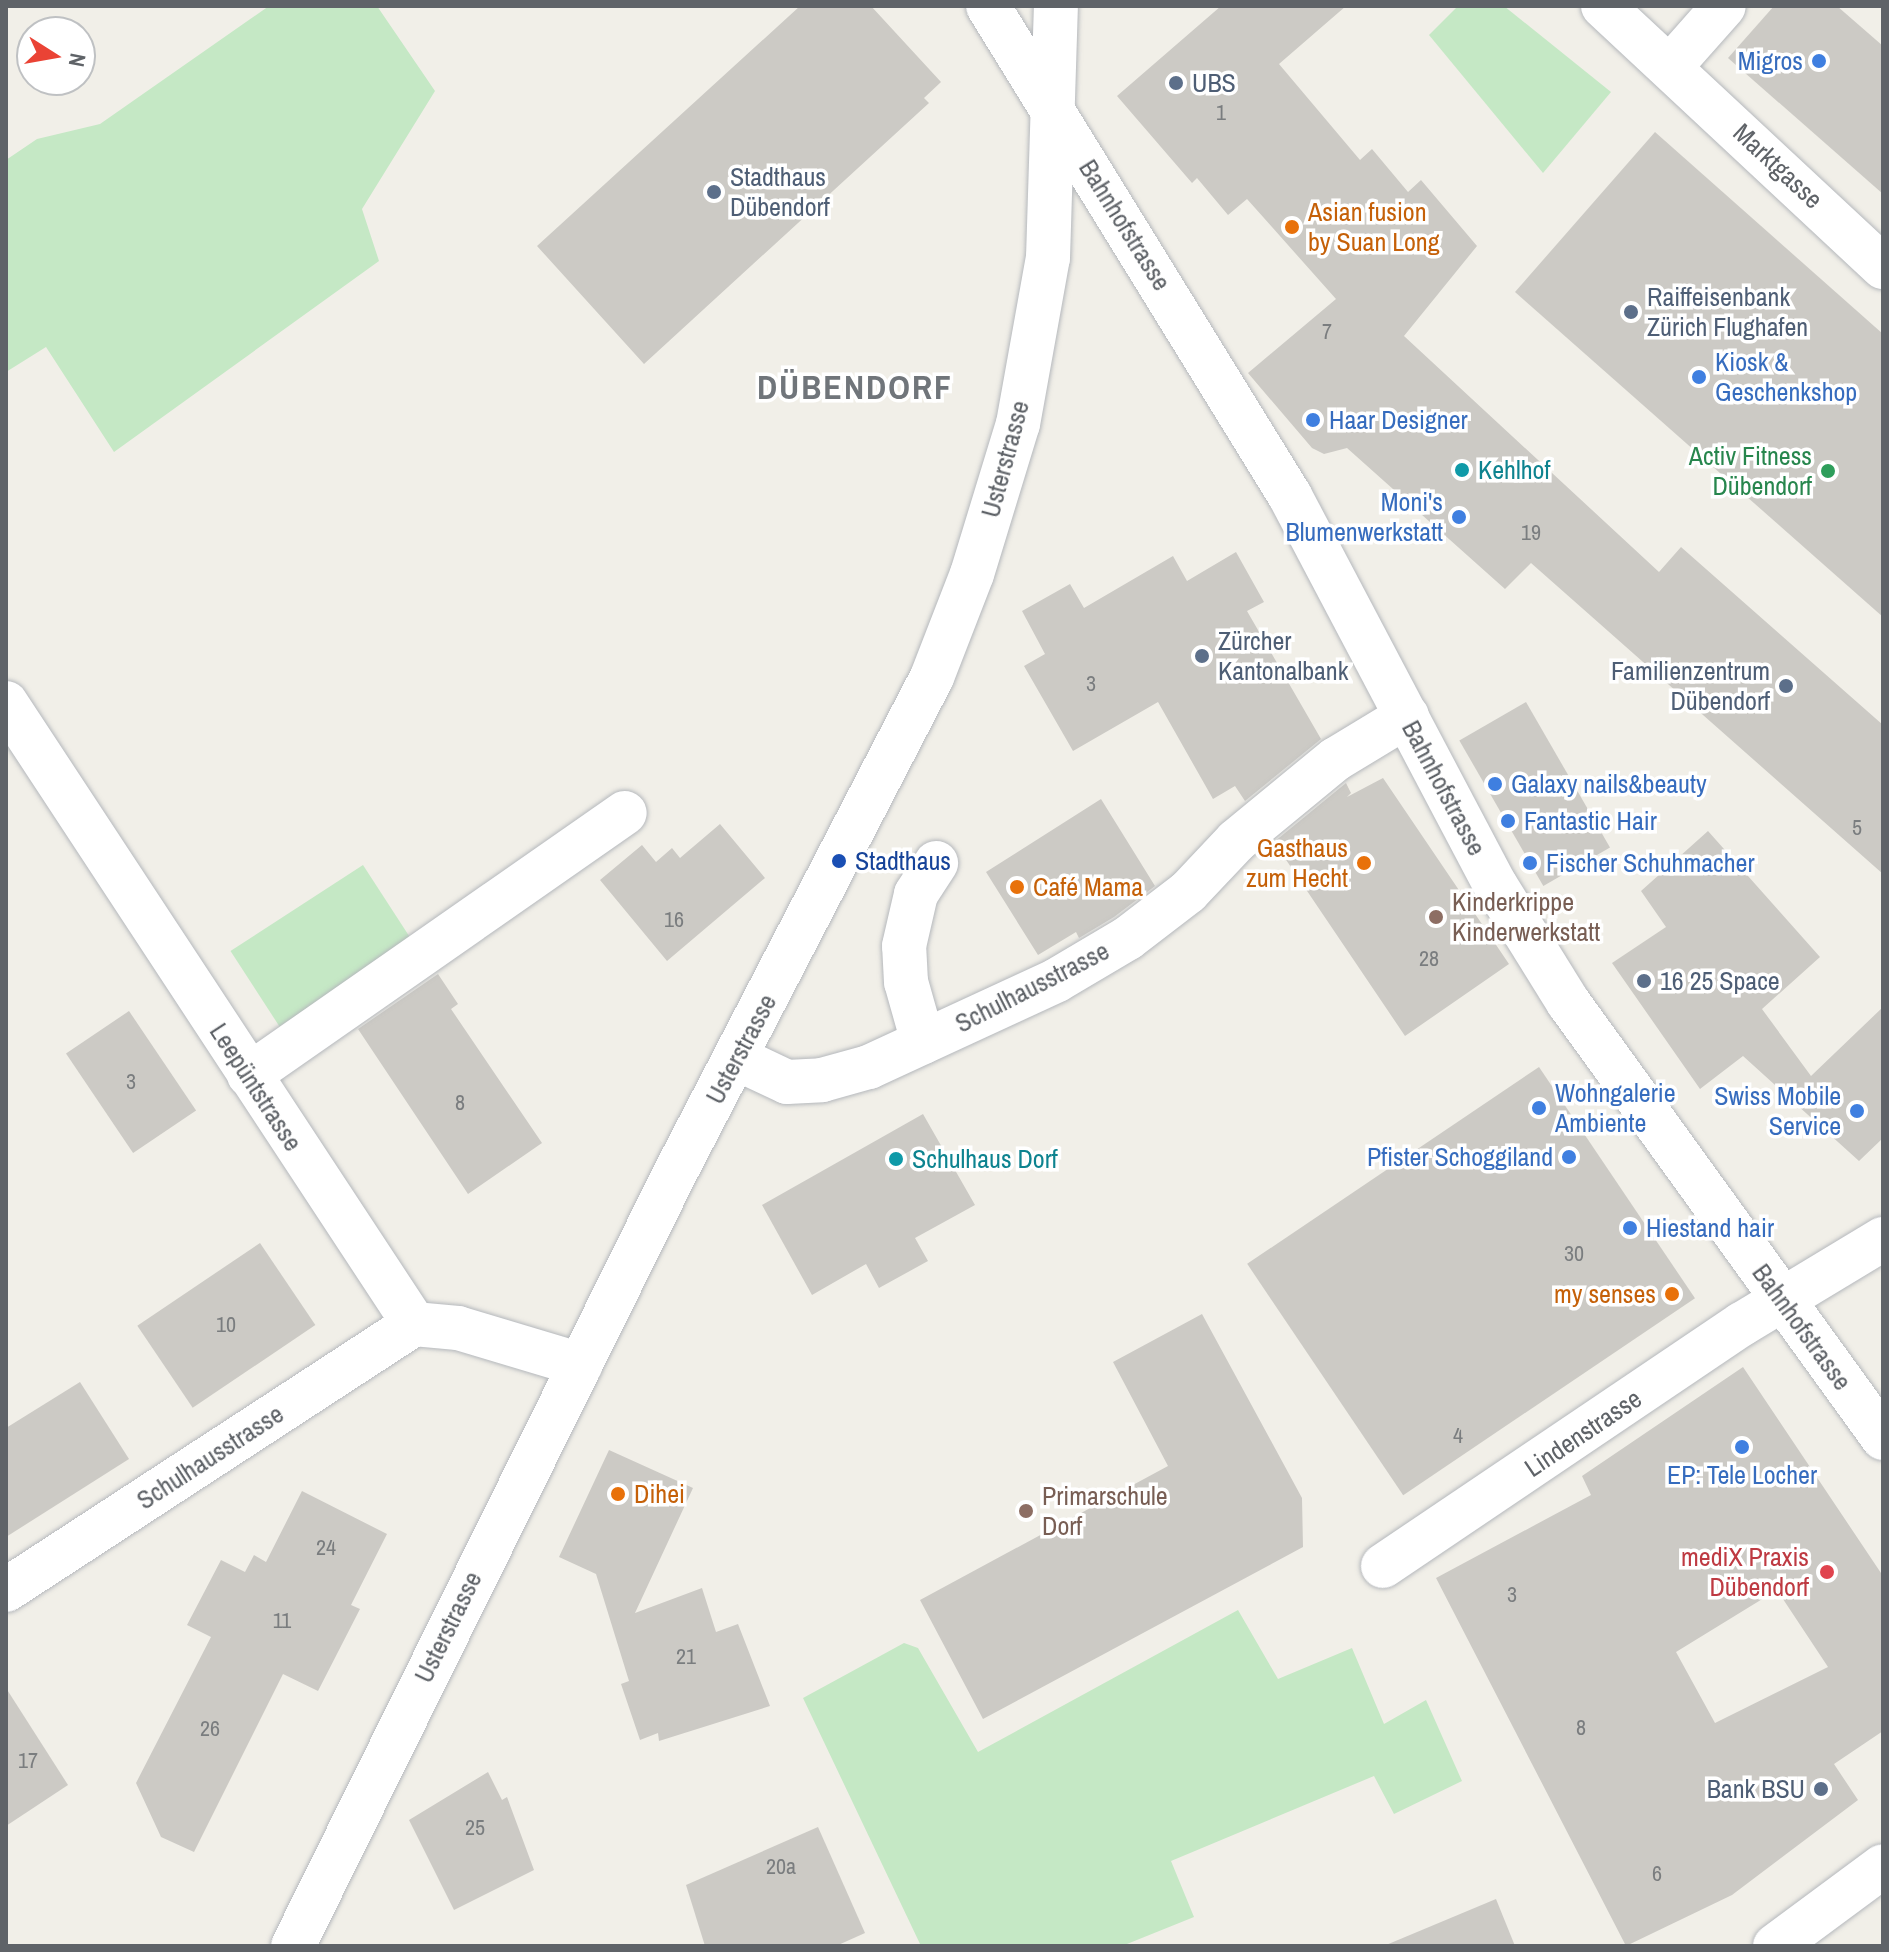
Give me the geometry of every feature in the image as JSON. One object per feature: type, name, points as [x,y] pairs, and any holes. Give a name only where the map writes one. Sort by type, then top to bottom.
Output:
[{"type":"street","name":"Bahnhofstrasse","points":[[988,6],[1290,496],[1496,886],[1568,1002],[1883,1438]]},
{"type":"street","name":"Usterstrasse","points":[[293,1946],[581,1365],[932,677],[972,574],[1018,424],[1045,273],[1056,6]]},
{"type":"street","name":"Marktgasse","points":[[1603,6],[1883,267]]},
{"type":"street","points":[[1670,67],[1724,6]]},
{"type":"street","name":"Leepüntstrasse","points":[[6,703],[414,1324]]},
{"type":"street","name":"Schulhausstrasse","points":[[736,1058],[787,1082],[822,1080],[869,1067],[1057,980],[1128,938],[1188,892],[1236,841],[1336,759],[1407,716]]},
{"type":"street","points":[[249,1075],[625,813]]},
{"type":"street","points":[[923,1042],[906,982],[904,946],[916,894],[936,863]]},
{"type":"street","name":"Lindenstrasse","points":[[1383,1566],[1782,1300],[1883,1239]]},
{"type":"street","points":[[414,1324],[458,1328],[581,1365]]},
{"type":"street","name":"Schulhausstrasse","points":[[6,1590],[414,1324]]},
{"type":"street","points":[[1775,1946],[1883,1866]]},
{"type":"green space","points":[[269,6],[377,6],[435,91],[362,209],[379,261],[114,452],[46,347],[6,372],[6,160],[37,139],[100,124]]},
{"type":"green space","points":[[1458,6],[1504,6],[1611,92],[1543,173],[1429,35]]},
{"type":"green space","points":[[363,865],[412,940],[280,1027],[230,951]]},
{"type":"green space","points":[[1238,1610],[1278,1679],[1352,1648],[1384,1724],[1426,1700],[1462,1781],[1394,1814],[1374,1776],[1171,1861],[1194,1917],[1122,1946],[921,1946],[803,1698],[904,1643],[918,1648],[978,1752]]},
{"type":"building","name":"Stadthaus Dübendorf","points":[[800,6],[871,6],[941,82],[924,98],[929,103],[644,364],[537,246]]},
{"type":"building","points":[[1221,6],[1346,6],[1279,64],[1360,160],[1372,149],[1408,192],[1421,180],[1477,246],[1404,336],[1659,572],[1681,547],[1883,725],[1883,874],[1531,563],[1505,589],[1347,448],[1324,454],[1312,448],[1248,373],[1336,299],[1247,199],[1228,215],[1197,178],[1192,183],[1117,96]]},
{"type":"building","points":[[1774,6],[1837,6],[1883,46],[1883,194],[1728,58]]},
{"type":"building","points":[[1655,132],[1883,334],[1883,617],[1515,292]]},
{"type":"building","name":"Zürcher Kantonalbank","points":[[1236,552],[1264,602],[1247,611],[1321,739],[1245,801],[1235,786],[1213,799],[1158,702],[1073,751],[1024,666],[1045,654],[1022,611],[1070,584],[1084,608],[1173,556],[1187,581]]},
{"type":"building","points":[[1526,702],[1610,847],[1543,886],[1459,740]]},
{"type":"building","points":[[1383,778],[1509,964],[1405,1036],[1274,842],[1346,783],[1351,793],[1347,797]]},
{"type":"building","points":[[1101,799],[1155,886],[1114,917],[1079,938],[1076,932],[1038,955],[986,872]]},
{"type":"building","points":[[720,824],[765,878],[667,961],[600,880],[642,845],[656,862],[672,848],[680,858]]},
{"type":"building","points":[[1708,831],[1820,957],[1762,1009],[1811,1076],[1883,1007],[1883,1138],[1859,1161],[1743,1056],[1700,1089],[1612,963],[1666,927],[1641,891]]},
{"type":"building","points":[[438,974],[458,1004],[451,1009],[542,1143],[468,1194],[358,1029]]},
{"type":"building","points":[[129,1011],[196,1110],[133,1153],[66,1053]]},
{"type":"building","points":[[1539,1067],[1695,1298],[1403,1495],[1247,1264]]},
{"type":"building","name":"Schulhaus Dorf","points":[[923,1114],[975,1205],[915,1238],[928,1261],[879,1288],[866,1264],[812,1295],[762,1205]]},
{"type":"building","points":[[260,1243],[315,1325],[193,1408],[137,1326]]},
{"type":"building","points":[[1202,1314],[1302,1498],[1303,1547],[983,1719],[920,1600],[1168,1466],[1113,1362]]},
{"type":"building","points":[[1743,1367],[1883,1576],[1883,1731],[1834,1764],[1858,1800],[1732,1895],[1626,1946],[1436,1578],[1591,1495],[1582,1476]],"holes":[[[1777,1590],[1828,1667],[1715,1723],[1676,1652]]]},
{"type":"building","points":[[80,1382],[129,1459],[6,1537],[6,1428]]},
{"type":"building","points":[[609,1450],[693,1488],[635,1613],[702,1588],[716,1632],[738,1624],[770,1706],[659,1741],[658,1733],[640,1740],[621,1684],[629,1681],[596,1574],[559,1557]]},
{"type":"building","points":[[302,1491],[387,1534],[351,1605],[360,1609],[318,1691],[283,1674],[194,1852],[161,1837],[136,1783],[211,1637],[187,1625],[221,1560],[245,1572],[254,1555],[266,1562]]},
{"type":"building","points":[[6,1688],[68,1785],[6,1826]]},
{"type":"building","points":[[488,1772],[502,1800],[507,1797],[534,1870],[454,1910],[409,1820]]},
{"type":"building","points":[[818,1827],[865,1933],[836,1946],[705,1946],[686,1885]]},
{"type":"building","points":[[1496,1899],[1515,1946],[1386,1946],[1386,1945]]},
{"type":"place","name":"Migros","points":[[1819,61]]},
{"type":"place","name":"UBS","points":[[1176,83]]},
{"type":"place","name":"Stadthaus Dübendorf","points":[[714,192]]},
{"type":"place","name":"Asian fusion by Suan Long","points":[[1292,227]]},
{"type":"place","name":"Raiffeisenbank Zürich Flughafen","points":[[1631,312]]},
{"type":"place","name":"Kiosk & Geschenkshop","points":[[1699,377]]},
{"type":"place","name":"Haar Designer","points":[[1313,420]]},
{"type":"place","name":"Kehlhof","points":[[1462,470]]},
{"type":"place","name":"Activ Fitness Dübendorf","points":[[1828,471]]},
{"type":"place","name":"Moni's Blumenwerkstatt","points":[[1459,517]]},
{"type":"place","name":"Zürcher Kantonalbank","points":[[1202,656]]},
{"type":"place","name":"Familienzentrum Dübendorf","points":[[1786,686]]},
{"type":"place","name":"Galaxy nails&beauty","points":[[1495,784]]},
{"type":"place","name":"Fantastic Hair","points":[[1508,821]]},
{"type":"place","name":"Stadthaus","points":[[839,861]]},
{"type":"place","name":"Gasthaus zum Hecht","points":[[1364,863]]},
{"type":"place","name":"Fischer Schuhmacher","points":[[1530,863]]},
{"type":"place","name":"Café Mama","points":[[1017,887]]},
{"type":"place","name":"Kinderkrippe Kinderwerkstatt","points":[[1436,917]]},
{"type":"place","name":"16 25 Space","points":[[1644,981]]},
{"type":"place","name":"Wohngalerie Ambiente","points":[[1539,1108]]},
{"type":"place","name":"Swiss Mobile Service","points":[[1857,1111]]},
{"type":"place","name":"Pfister Schoggiland","points":[[1569,1157]]},
{"type":"place","name":"Schulhaus Dorf","points":[[896,1159]]},
{"type":"place","name":"Hiestand hair","points":[[1630,1228]]},
{"type":"place","name":"my senses","points":[[1672,1294]]},
{"type":"place","name":"EP: Tele Locher","points":[[1742,1447]]},
{"type":"place","name":"Dihei","points":[[618,1494]]},
{"type":"place","name":"Primarschule Dorf","points":[[1026,1511]]},
{"type":"place","name":"mediX Praxis Dübendorf","points":[[1827,1572]]},
{"type":"place","name":"Bank BSU","points":[[1821,1789]]},
{"type":"district","name":"DÜBENDORF","points":[[855,388]]}]
